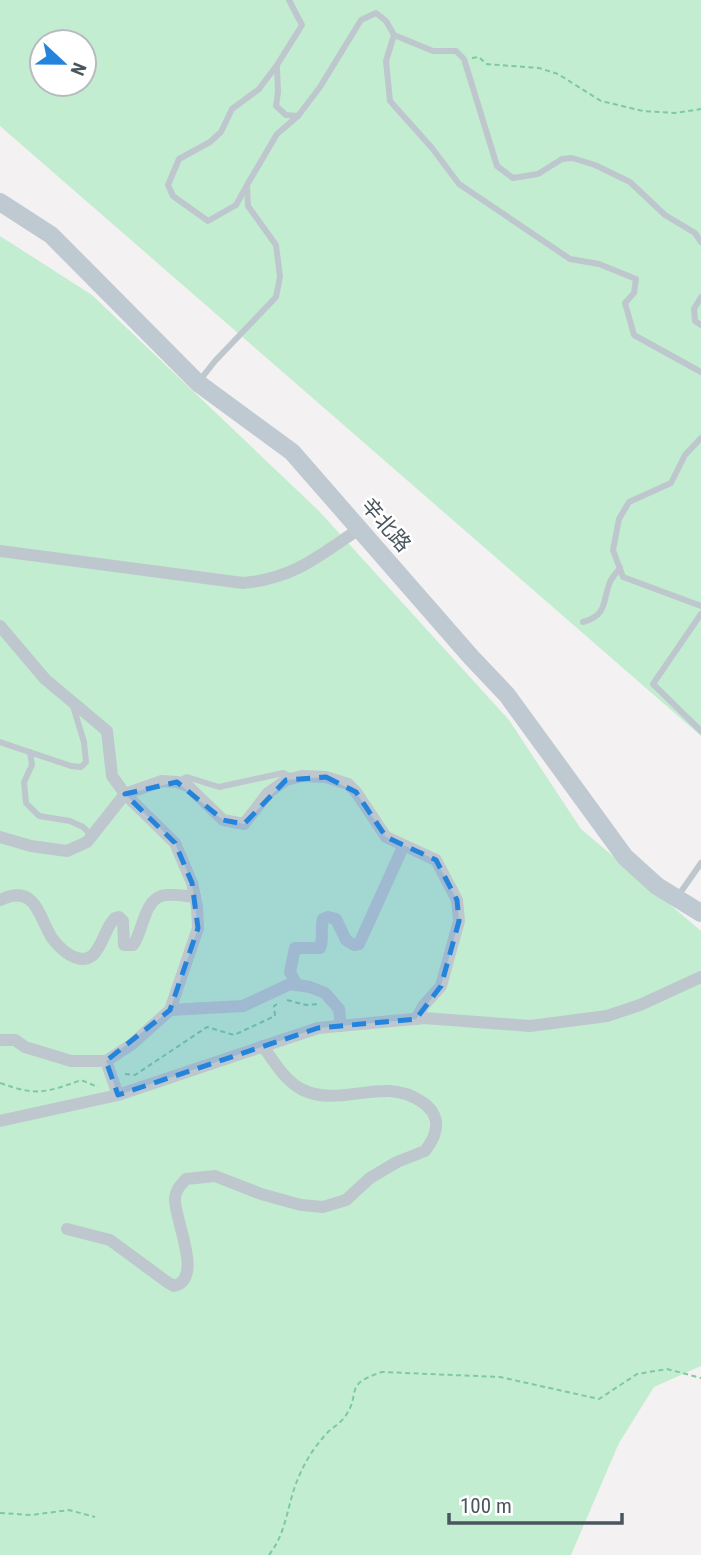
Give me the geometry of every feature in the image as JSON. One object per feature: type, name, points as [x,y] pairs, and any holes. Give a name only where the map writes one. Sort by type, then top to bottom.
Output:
[{"type":"main road","name":"辛北路","points":[[0,202],[51,235],[198,383],[292,452],[507,695],[625,858],[676,899],[701,913]]},
{"type":"street","points":[[0,551],[243,583],[286,575],[359,529]]},
{"type":"street","points":[[0,626],[45,678],[73,705],[107,731],[112,775],[125,794],[175,843],[192,883],[198,928],[170,1010],[131,1045],[112,1078]]},
{"type":"street","points":[[0,837],[67,852],[87,842],[125,794],[163,781],[188,786],[223,820],[244,824],[268,793],[286,780],[326,777],[348,784],[386,837],[436,860],[457,900],[459,921],[441,986],[416,1019]]},
{"type":"street","points":[[297,985],[290,972],[295,948],[320,948],[323,940],[323,919],[336,919],[346,940],[354,945],[359,944],[403,847]]},
{"type":"street","points":[[0,900],[11,895],[20,895],[32,900],[53,939],[73,957],[81,960],[92,955],[115,918],[120,917],[123,921],[124,945],[133,945],[149,907],[157,899],[163,895],[195,897]]},
{"type":"street","points":[[0,1121],[112,1078],[263,1046],[318,1028],[416,1019],[530,1026],[607,1016],[640,1005],[701,977]]},
{"type":"street","points":[[170,1010],[243,1006],[290,984],[325,993],[339,1009],[341,1026]]},
{"type":"street","points":[[0,1040],[15,1040],[25,1047],[71,1061],[112,1078]]},
{"type":"street","points":[[67,1229],[110,1240],[167,1282],[174,1286],[180,1285],[186,1279],[188,1269],[186,1246],[175,1199],[178,1187],[186,1179],[215,1176],[261,1194],[301,1205],[323,1207],[346,1200],[397,1162],[425,1152],[436,1132],[436,1123],[432,1111],[423,1101],[391,1091],[333,1096],[303,1090],[283,1075],[263,1046]]},
{"type":"lane","points":[[289,0],[302,25],[277,65],[259,89],[232,109],[222,132],[179,159],[168,185],[173,196],[208,220],[236,205],[277,134],[298,116],[337,63],[362,20],[376,13],[386,21],[394,35],[433,51],[456,51],[464,59],[497,166],[503,172],[513,178],[538,174],[562,159],[572,158],[595,165],[630,182],[665,215],[695,233],[701,242]]},
{"type":"lane","points":[[394,35],[386,61],[390,101],[432,148],[459,184],[570,259],[599,264],[636,279],[634,293],[625,303],[634,335],[701,372]]},
{"type":"lane","points":[[277,65],[278,92],[275,106],[286,115],[298,116]]},
{"type":"lane","points":[[198,383],[215,360],[276,297],[280,277],[276,245],[248,206],[247,185]]},
{"type":"lane","points":[[701,297],[694,309],[695,321],[701,325]]},
{"type":"lane","points":[[701,438],[685,455],[671,483],[629,502],[619,519],[614,550],[623,576],[701,606]]},
{"type":"lane","points":[[583,622],[595,619],[601,612],[610,581],[620,568]]},
{"type":"lane","points":[[701,614],[653,684],[701,731]]},
{"type":"lane","points":[[0,742],[81,767],[86,762],[84,743],[73,705]]},
{"type":"lane","points":[[30,752],[32,765],[24,782],[26,803],[40,816],[70,821],[92,836]]},
{"type":"lane","points":[[177,782],[187,776],[219,788],[283,774],[295,778]]},
{"type":"lane","points":[[676,899],[701,863]]},
{"type":"path","points":[[464,59],[478,57],[486,64],[539,68],[558,74],[601,101],[643,111],[675,113],[701,109]]},
{"type":"path","points":[[0,1083],[21,1090],[48,1092],[81,1080],[99,1088],[112,1078],[135,1074],[207,1027],[234,1035],[275,1016],[274,1006],[285,999],[306,1005],[334,1002]]},
{"type":"path","points":[[270,1555],[279,1542],[289,1499],[308,1456],[344,1418],[357,1383],[367,1377],[382,1372],[500,1377],[599,1399],[637,1374],[667,1368],[701,1378]]},
{"type":"path","points":[[0,1513],[31,1515],[69,1510],[94,1517]]},
{"type":"highlighted area","points":[[326,777],[356,792],[386,837],[436,860],[457,900],[459,921],[441,986],[416,1019],[318,1028],[118,1095],[106,1061],[170,1010],[198,928],[192,883],[175,843],[125,794],[177,782],[223,820],[244,824],[286,780]]},
{"type":"green space","points":[[0,0],[701,0],[701,736],[0,126]]},
{"type":"green space","points":[[0,236],[92,295],[319,511],[509,720],[581,829],[701,931],[701,1366],[654,1387],[619,1443],[571,1555],[0,1555]]}]
